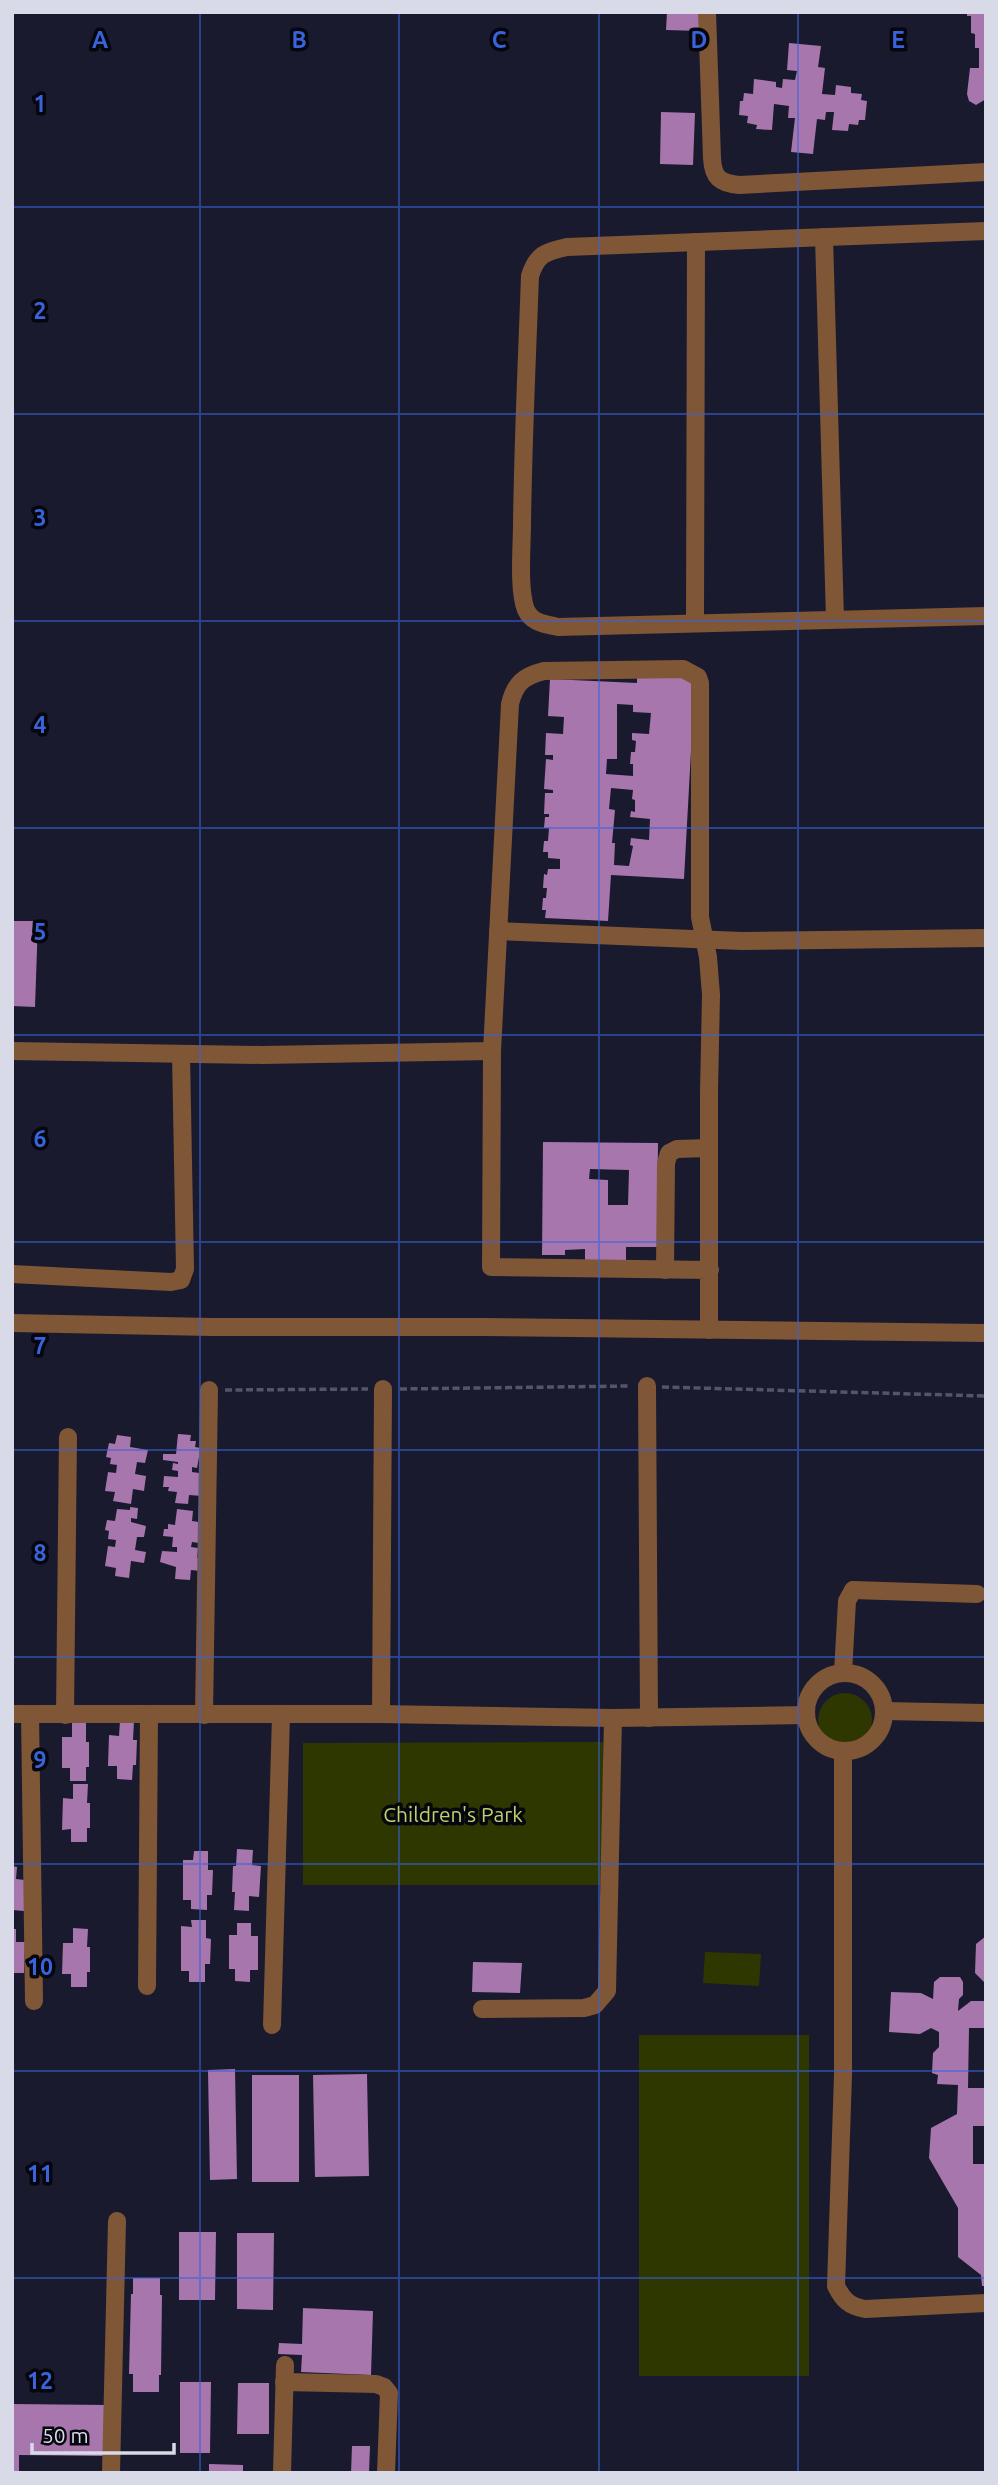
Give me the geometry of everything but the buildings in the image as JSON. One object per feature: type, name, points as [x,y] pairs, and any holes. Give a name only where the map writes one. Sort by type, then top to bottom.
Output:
[{"type":"street","points":[[707,12],[712,158],[713,171],[717,178],[739,185],[986,172]]},
{"type":"street","points":[[986,231],[567,247],[541,255],[533,264],[530,276],[521,574],[526,608],[531,617],[541,624],[558,627],[986,615]]},
{"type":"street","points":[[824,237],[835,619]]},
{"type":"street","points":[[695,622],[696,242]]},
{"type":"street","points":[[709,1330],[710,1270],[709,1148],[711,995],[699,894],[700,683],[698,677],[683,669],[544,671],[528,675],[517,684],[510,704],[492,1051],[491,1267],[710,1270]]},
{"type":"street","points":[[498,931],[742,941],[986,938]]},
{"type":"street","points":[[12,1051],[262,1055],[492,1051]]},
{"type":"street","points":[[12,1274],[171,1282],[181,1280],[185,1269],[181,1054]]},
{"type":"street","points":[[665,1270],[666,1163],[669,1153],[677,1149],[709,1148]]},
{"type":"street","points":[[12,1324],[986,1333]]},
{"type":"street","points":[[647,1386],[649,1718]]},
{"type":"street","points":[[381,1714],[383,1389]]},
{"type":"street","points":[[204,1714],[209,1391]]},
{"type":"street","points":[[65,1714],[68,1437]]},
{"type":"street","points":[[843,1673],[847,1601],[853,1590],[977,1594]]},
{"type":"street","points":[[843,1673],[856,1674],[867,1679],[882,1699],[884,1711],[883,1723],[869,1744],[859,1749],[843,1751],[824,1745],[815,1737],[806,1715],[807,1702],[812,1691],[831,1676],[843,1673]]},
{"type":"street","points":[[884,1711],[986,1713]]},
{"type":"street","points":[[34,2001],[21,1714],[381,1714],[613,1718],[806,1715]]},
{"type":"street","points":[[147,1986],[149,1716]]},
{"type":"street","points":[[272,2025],[281,1716]]},
{"type":"street","points":[[482,2009],[584,2008],[595,2005],[607,1991],[613,1718]]},
{"type":"street","points":[[843,1751],[843,2075],[836,2286],[845,2301],[854,2307],[865,2309],[986,2303]]},
{"type":"street","points":[[111,2473],[117,2221]]},
{"type":"street","points":[[282,2473],[285,2373],[384,2387],[389,2393],[386,2473]]},
{"type":"path","points":[[209,1391],[647,1386],[986,1396]]},
{"type":"green space","points":[[845,1693],[864,1701],[872,1720],[864,1739],[845,1747],[826,1739],[818,1720],[826,1701]]},
{"type":"green space","name":"Children's Park","points":[[603,1742],[603,1885],[303,1885],[303,1743]]},
{"type":"green space","points":[[705,1952],[761,1954],[759,1986],[703,1983]]},
{"type":"green space","points":[[639,2035],[809,2035],[809,2376],[639,2376]]}]
